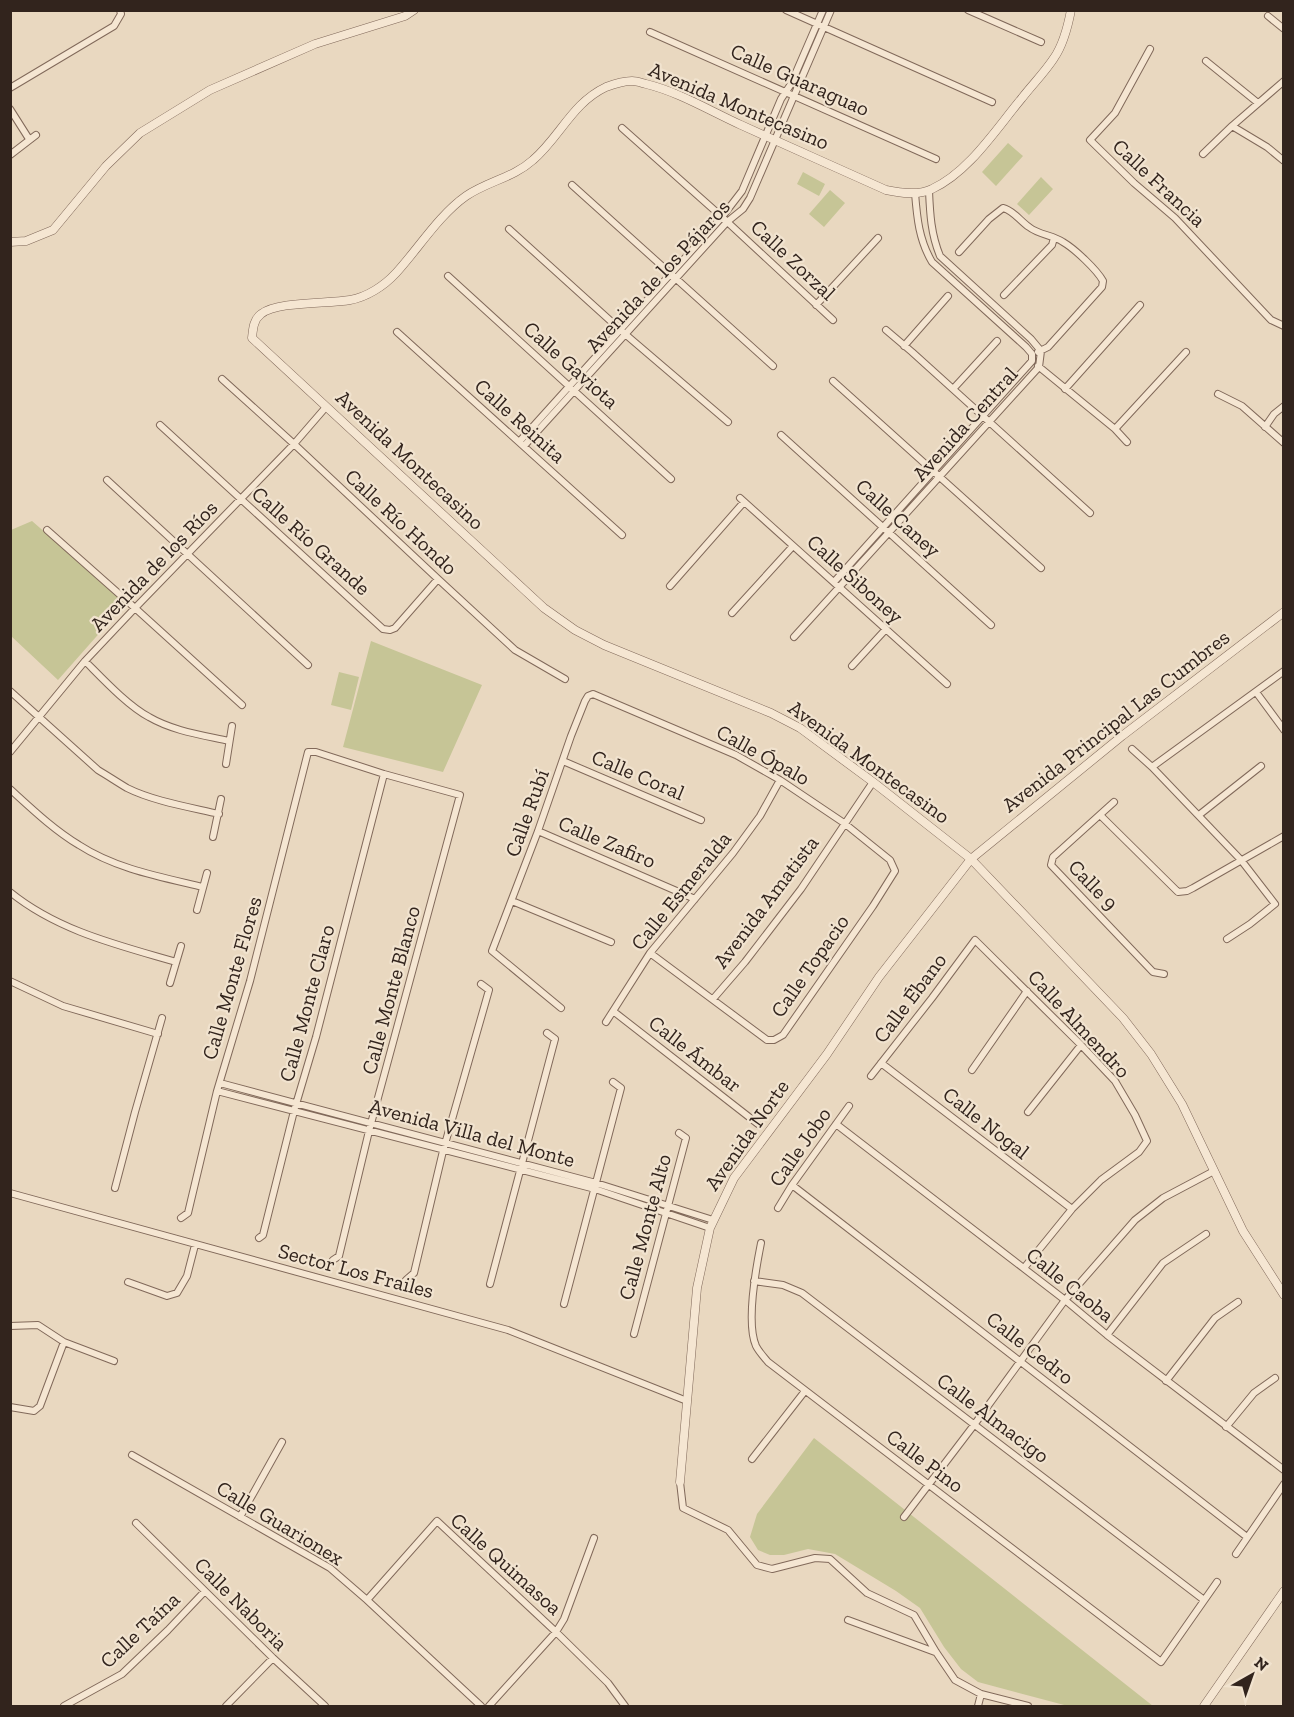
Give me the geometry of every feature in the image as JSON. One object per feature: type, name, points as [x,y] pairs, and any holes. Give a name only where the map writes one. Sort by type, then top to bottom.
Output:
[{"type":"street","points":[[10,87],[114,26],[121,14],[120,10]]},
{"type":"street","points":[[10,242],[26,241],[52,230],[106,166],[140,133],[210,90],[315,44],[405,16],[414,10]]},
{"type":"street","points":[[786,10],[992,102]]},
{"type":"street","name":"Avenida de los Pájaros","points":[[725,219],[743,209],[750,198],[794,95],[824,10]]},
{"type":"street","name":"Avenida de los Pájaros","points":[[521,444],[725,219],[742,191],[781,99],[831,10]]},
{"type":"street","points":[[968,10],[1041,42]]},
{"type":"street","name":"Avenida Montecasino","points":[[1071,10],[1069,24],[1055,57],[972,158],[951,179],[929,191],[915,193],[886,189],[655,86],[633,81],[614,84],[593,93],[574,111],[533,160],[514,174],[496,180],[466,196],[452,208],[394,275],[378,289],[351,300],[276,308],[261,314],[253,326],[252,338],[544,608],[575,630],[604,645],[771,713],[800,728],[971,859],[1123,1018],[1151,1054],[1182,1104],[1243,1232],[1284,1295]]},
{"type":"street","points":[[1268,16],[1284,29]]},
{"type":"street","name":"Calle Guaraguao","points":[[650,32],[936,159]]},
{"type":"street","name":"Calle Francia","points":[[1150,49],[1115,113],[1090,140],[1134,183],[1175,218],[1271,320],[1284,326]]},
{"type":"street","points":[[1206,61],[1258,104]]},
{"type":"street","points":[[1203,154],[1284,81]]},
{"type":"street","points":[[10,110],[29,139]]},
{"type":"street","points":[[1232,126],[1284,161]]},
{"type":"street","name":"Calle Zorzal","points":[[622,129],[725,219],[833,321]]},
{"type":"street","points":[[10,155],[36,135]]},
{"type":"street","points":[[572,185],[773,366]]},
{"type":"street","points":[[929,191],[931,223],[940,256],[1031,339],[1041,351]]},
{"type":"street","name":"Avenida Central","points":[[834,582],[983,417],[1032,358],[1026,347],[932,262],[924,248],[915,193]]},
{"type":"street","points":[[958,252],[989,219],[1003,208],[1008,209],[1036,232],[1064,242],[1098,273],[1103,281],[1102,287],[1048,347],[1032,358],[1039,367],[1115,429],[1127,442]]},
{"type":"street","points":[[509,229],[623,332],[728,422]]},
{"type":"street","points":[[816,305],[878,238]]},
{"type":"street","points":[[1005,295],[1052,245],[1054,238]]},
{"type":"street","name":"Calle Gaviota","points":[[448,276],[671,479]]},
{"type":"street","points":[[962,290],[968,282]]},
{"type":"street","points":[[904,346],[948,296]]},
{"type":"street","points":[[978,304],[984,297]]},
{"type":"street","points":[[1065,389],[1140,305]]},
{"type":"street","points":[[886,330],[1090,513]]},
{"type":"street","name":"Calle Reinita","points":[[397,332],[622,535]]},
{"type":"street","points":[[953,389],[997,341]]},
{"type":"street","name":"Avenida Central","points":[[794,638],[1039,367],[1041,351]]},
{"type":"street","points":[[1115,429],[1185,352]]},
{"type":"street","name":"Calle Río Hondo","points":[[222,379],[515,650],[565,679]]},
{"type":"street","points":[[833,381],[1041,568]]},
{"type":"street","points":[[1218,394],[1242,406],[1284,443]]},
{"type":"street","points":[[1266,427],[1274,414],[1284,406]]},
{"type":"street","name":"Avenida de los Ríos","points":[[10,752],[85,662],[294,444],[326,407]]},
{"type":"street","name":"Calle Río Grande","points":[[160,425],[383,629],[390,630],[395,627],[438,579]]},
{"type":"street","name":"Calle Caney","points":[[781,435],[991,625]]},
{"type":"street","points":[[107,480],[308,665]]},
{"type":"street","name":"Calle Siboney","points":[[670,586],[742,500],[947,684]]},
{"type":"street","points":[[47,531],[242,705]]},
{"type":"street","points":[[732,613],[793,546]]},
{"type":"street","name":"Avenida Principal Las Cumbres","points":[[971,859],[1122,736],[1284,612]]},
{"type":"street","points":[[852,666],[886,629]]},
{"type":"street","points":[[85,662],[147,716],[168,726],[229,741]]},
{"type":"street","points":[[1152,767],[1284,671]]},
{"type":"street","points":[[10,691],[98,770],[128,788],[219,814]]},
{"type":"street","points":[[1256,692],[1284,730]]},
{"type":"street","name":"Calle Rubí","points":[[561,1008],[492,951],[585,701],[588,696],[598,695]]},
{"type":"street","name":"Calle Ópalo","points":[[598,695],[736,755],[780,780],[844,823],[890,860],[895,871]]},
{"type":"street","points":[[226,764],[232,726]]},
{"type":"street","points":[[1132,749],[1241,860],[1275,904],[1227,939]]},
{"type":"street","name":"Calle Monte Flores","points":[[181,1218],[188,1214],[217,1091],[250,981],[308,752],[316,752],[384,774]]},
{"type":"street","name":"Calle Coral","points":[[563,761],[701,820]]},
{"type":"street","points":[[1199,815],[1260,766]]},
{"type":"street","name":"Calle Monte Blanco","points":[[333,1260],[339,1256],[369,1131],[460,795],[384,774]]},
{"type":"street","name":"Calle Monte Claro","points":[[259,1238],[264,1235],[296,1103],[316,1037],[384,774]]},
{"type":"street","name":"Calle Esmeralda","points":[[606,1022],[650,953],[733,854],[754,825],[780,780]]},
{"type":"street","name":"Avenida Amatista","points":[[712,999],[745,962],[801,889],[873,782]]},
{"type":"street","points":[[10,789],[51,825],[80,846],[114,862],[143,872],[203,886]]},
{"type":"street","points":[[213,837],[221,799]]},
{"type":"street","points":[[1114,802],[1100,815],[1178,892],[1187,891],[1284,836]]},
{"type":"street","name":"Calle 9","points":[[1100,815],[1053,857],[1051,865],[1153,972],[1164,974]]},
{"type":"street","name":"Calle Zafiro","points":[[538,831],[695,899]]},
{"type":"street","name":"Avenida Norte","points":[[680,1482],[697,1288],[712,1224],[726,1191],[827,1054],[879,977],[971,859]]},
{"type":"street","name":"Calle Topacio","points":[[650,953],[767,1040],[774,1040],[780,1037],[895,871]]},
{"type":"street","points":[[196,910],[207,873]]},
{"type":"street","points":[[10,892],[31,908],[100,940],[176,962]]},
{"type":"street","points":[[512,901],[611,942]]},
{"type":"street","name":"Calle Almendro","points":[[975,940],[1114,1081],[1135,1115],[1147,1141],[1139,1152],[1101,1180],[1072,1209],[1024,1268]]},
{"type":"street","name":"Calle Ébano","points":[[871,1076],[975,940]]},
{"type":"street","points":[[170,983],[181,946]]},
{"type":"street","points":[[10,981],[63,1006],[158,1034]]},
{"type":"street","points":[[406,1280],[414,1273],[445,1142],[489,990],[480,984]]},
{"type":"street","points":[[972,1070],[1027,991]]},
{"type":"street","name":"Calle Ámbar","points":[[612,1011],[758,1124]]},
{"type":"street","points":[[115,1188],[162,1018]]},
{"type":"street","points":[[490,1284],[555,1039],[547,1033]]},
{"type":"street","points":[[1028,1112],[1081,1045]]},
{"type":"street","name":"Calle Nogal","points":[[881,1063],[1072,1209]]},
{"type":"street","points":[[564,1304],[621,1088],[613,1082]]},
{"type":"street","name":"Avenida Villa del Monte","points":[[220,1083],[445,1142],[521,1167]]},
{"type":"street","name":"Avenida Villa del Monte","points":[[217,1091],[443,1151],[596,1186],[712,1224]]},
{"type":"street","name":"Calle Jobo","points":[[778,1208],[849,1106]]},
{"type":"street","name":"Calle Caoba","points":[[836,1124],[1284,1470]]},
{"type":"street","name":"Calle Monte Alto","points":[[634,1334],[686,1138],[679,1133]]},
{"type":"street","points":[[904,1517],[1065,1300],[1135,1220],[1163,1198],[1214,1171]]},
{"type":"street","name":"Calle Cedro","points":[[792,1185],[1247,1538]]},
{"type":"street","name":"Sector Los Frailes","points":[[10,1193],[508,1330],[687,1401]]},
{"type":"street","points":[[1107,1335],[1163,1263],[1206,1233]]},
{"type":"street","name":"Calle Pino","points":[[761,1243],[754,1281],[752,1334],[757,1348],[768,1362],[1161,1662],[1204,1600]]},
{"type":"street","points":[[128,1282],[167,1296],[177,1293],[188,1276],[195,1245]]},
{"type":"street","name":"Calle Almacigo","points":[[754,1281],[783,1285],[802,1293],[1204,1600]]},
{"type":"street","points":[[1166,1381],[1215,1318],[1238,1302]]},
{"type":"street","points":[[10,1326],[38,1325],[64,1342],[114,1360]]},
{"type":"street","points":[[10,1407],[34,1411],[40,1406],[64,1342]]},
{"type":"street","points":[[1227,1427],[1254,1393],[1275,1378]]},
{"type":"street","points":[[752,1460],[805,1390]]},
{"type":"street","points":[[240,1517],[282,1442]]},
{"type":"street","name":"Calle Guarionex","points":[[132,1455],[330,1568],[481,1707]]},
{"type":"street","points":[[680,1482],[683,1508],[728,1530],[757,1565],[772,1569],[814,1558],[830,1560],[867,1593],[914,1615],[955,1680],[981,1694],[1028,1707]]},
{"type":"street","points":[[1236,1554],[1284,1484]]},
{"type":"street","name":"Calle Quimasoa","points":[[367,1600],[437,1521],[608,1683],[625,1707]]},
{"type":"street","name":"Calle Naboria","points":[[136,1523],[325,1707]]},
{"type":"street","points":[[489,1707],[556,1632],[564,1618],[594,1538]]},
{"type":"street","points":[[1204,1600],[1217,1582]]},
{"type":"street","points":[[1204,1707],[1284,1590]]},
{"type":"street","name":"Calle Taína","points":[[64,1707],[122,1674],[205,1591]]},
{"type":"street","points":[[848,1620],[936,1652]]},
{"type":"street","points":[[226,1707],[273,1658]]},
{"type":"street","points":[[978,1707],[981,1694]]},
{"type":"shaded area","points":[[1008,143],[1023,156],[996,186],[982,172]]},
{"type":"shaded area","points":[[803,172],[825,184],[819,196],[797,184]]},
{"type":"shaded area","points":[[1041,177],[1053,189],[1029,215],[1017,204]]},
{"type":"shaded area","points":[[830,190],[845,203],[824,227],[809,214]]},
{"type":"shaded area","points":[[32,521],[126,603],[58,680],[11,636],[11,530]]},
{"type":"shaded area","points":[[371,641],[482,685],[443,772],[343,747]]},
{"type":"shaded area","points":[[339,672],[359,677],[351,710],[331,705]]},
{"type":"shaded area","points":[[814,1438],[1153,1706],[1068,1706],[978,1682],[961,1669],[944,1647],[920,1608],[835,1554],[808,1549],[784,1555],[770,1555],[758,1550],[750,1537],[757,1514]]}]
